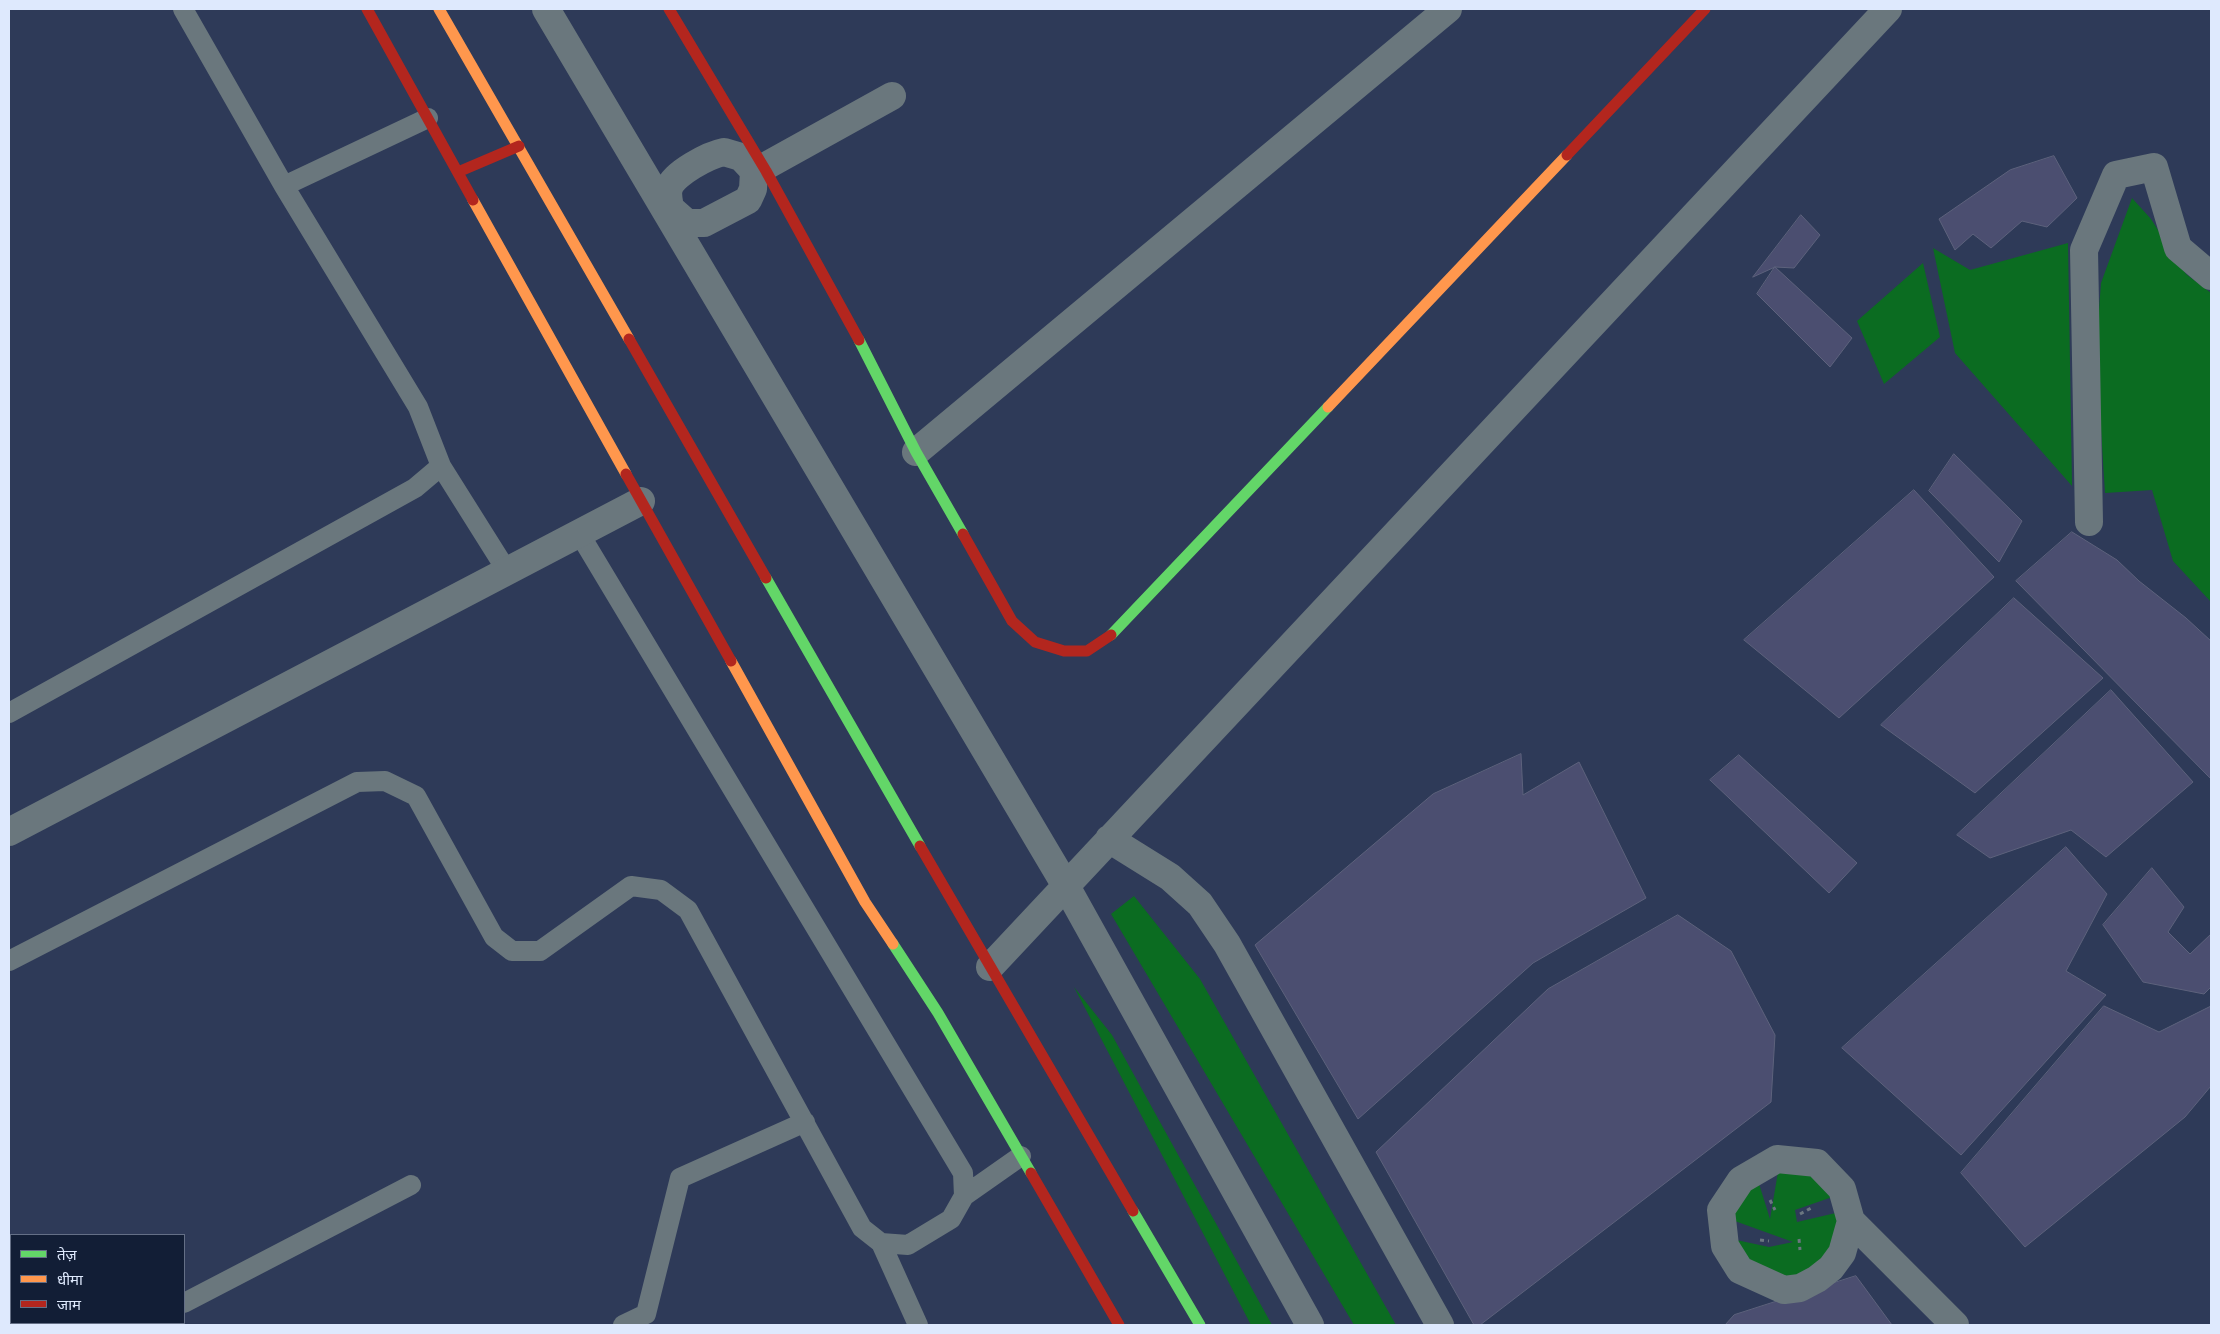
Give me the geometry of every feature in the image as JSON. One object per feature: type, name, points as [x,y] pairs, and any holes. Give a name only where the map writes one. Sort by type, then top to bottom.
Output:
[{"type":"street","points":[[367,9],[865,902],[938,1013],[1119,1325]]},
{"type":"street","points":[[440,9],[990,967],[1200,1325]]},
{"type":"street","points":[[546,9],[667,209],[1066,886],[1310,1325]]},
{"type":"street","points":[[669,9],[880,379],[916,452],[1012,621],[1035,642],[1064,651],[1087,651],[1111,636],[1705,9]]},
{"type":"street","points":[[916,452],[1448,9]]},
{"type":"street","points":[[990,967],[1888,9]]},
{"type":"street","points":[[667,209],[687,223],[704,223],[748,200],[759,169],[892,96]]},
{"type":"street","points":[[458,172],[519,146]]},
{"type":"street","points":[[667,209],[668,189],[674,179],[714,154],[724,152],[741,157],[759,169]]},
{"type":"street","points":[[2088,522],[2084,250],[2116,175],[2154,167],[2178,248],[2211,276]]},
{"type":"street","points":[[9,832],[641,501]]},
{"type":"street","points":[[1109,839],[1170,877],[1200,904],[1227,944],[1440,1325]]},
{"type":"street","points":[[1851,1221],[1842,1253],[1831,1268],[1817,1280],[1800,1288],[1784,1290],[1740,1270],[1725,1246],[1721,1210],[1741,1180],[1777,1159],[1817,1164],[1842,1189],[1851,1221],[1955,1325]]},
{"type":"lane","points":[[183,9],[284,186],[418,407],[441,466],[507,571]]},
{"type":"lane","points":[[284,186],[428,118]]},
{"type":"lane","points":[[9,712],[415,488],[441,466]]},
{"type":"lane","points":[[579,533],[963,1173],[964,1196]]},
{"type":"lane","points":[[9,961],[357,782],[385,781],[416,796],[494,937],[512,951],[540,951],[631,886],[661,890],[688,910],[862,1228],[881,1243],[918,1325]]},
{"type":"lane","points":[[623,1325],[646,1314],[680,1178],[805,1122]]},
{"type":"lane","points":[[881,1243],[908,1245],[951,1219],[964,1196],[1021,1156]]},
{"type":"lane","points":[[185,1302],[411,1186]]},
{"type":"green space","points":[[2132,198],[2151,219],[2186,274],[2211,293],[2211,602],[2173,561],[2152,490],[2105,493],[2096,349],[2101,283]]},
{"type":"green space","points":[[2068,243],[2072,486],[1955,353],[1933,248],[1970,270]]},
{"type":"green space","points":[[1923,263],[1940,337],[1884,384],[1857,321]]},
{"type":"green space","points":[[1134,896],[1200,979],[1396,1325],[1354,1325],[1111,914]]},
{"type":"green space","points":[[1074,987],[1112,1035],[1272,1325],[1251,1325]]},
{"type":"green space","points":[[1779,1166],[1814,1168],[1838,1195],[1795,1210],[1797,1222],[1840,1212],[1842,1242],[1791,1285],[1744,1265],[1727,1238],[1769,1247],[1793,1242],[1732,1220],[1738,1199],[1756,1174],[1770,1219]]},
{"type":"building","points":[[2054,156],[2077,198],[2047,227],[2022,221],[1991,248],[1973,234],[1955,250],[1939,219],[2010,170]]},
{"type":"building","points":[[1801,215],[1820,235],[1794,268],[1775,267],[1753,277]]},
{"type":"building","points":[[1775,267],[1852,338],[1830,367],[1757,294]]},
{"type":"building","points":[[1954,454],[2022,521],[1999,562],[1929,491]]},
{"type":"building","points":[[1914,490],[1994,577],[1839,718],[1744,640]]},
{"type":"building","points":[[2072,532],[2117,560],[2139,581],[2186,618],[2211,641],[2211,779],[2016,581]]},
{"type":"building","points":[[2014,598],[2103,678],[1975,793],[1881,725]]},
{"type":"building","points":[[2111,690],[2193,782],[2106,857],[2071,830],[1990,858],[1957,835]]},
{"type":"building","points":[[1521,754],[1523,795],[1579,762],[1646,898],[1533,963],[1358,1119],[1255,945],[1433,794]]},
{"type":"building","points":[[1739,755],[1857,863],[1829,893],[1710,780]]},
{"type":"building","points":[[2066,847],[2107,894],[2066,971],[2106,995],[1961,1155],[1842,1048]]},
{"type":"building","points":[[2152,868],[2184,907],[2168,932],[2190,954],[2211,934],[2211,987],[2204,994],[2143,982],[2103,925]]},
{"type":"building","points":[[1678,915],[1731,951],[1775,1035],[1771,1102],[1480,1325],[1474,1325],[1376,1152],[1548,989]]},
{"type":"building","points":[[2104,1006],[2159,1032],[2211,1006],[2211,1086],[2185,1117],[2025,1247],[1961,1173]]},
{"type":"building","points":[[1856,1276],[1892,1325],[1725,1325],[1734,1315]]},
{"type":"traffic: fast","points":[[859,340],[916,452],[963,534]]},
{"type":"traffic: fast","points":[[1111,635],[1328,407]]},
{"type":"traffic: fast","points":[[766,578],[920,846]]},
{"type":"traffic: fast","points":[[893,944],[938,1013],[1031,1173]]},
{"type":"traffic: fast","points":[[1133,1211],[1200,1325]]},
{"type":"traffic: slow","points":[[439,9],[629,339]]},
{"type":"traffic: slow","points":[[1328,407],[1567,155]]},
{"type":"traffic: slow","points":[[473,200],[626,474]]},
{"type":"traffic: slow","points":[[731,661],[865,902],[893,944]]},
{"type":"traffic: jam","points":[[367,9],[473,200]]},
{"type":"traffic: jam","points":[[669,9],[766,171],[859,340]]},
{"type":"traffic: jam","points":[[1567,155],[1705,9]]},
{"type":"traffic: jam","points":[[458,172],[519,146]]},
{"type":"traffic: jam","points":[[629,339],[766,578]]},
{"type":"traffic: jam","points":[[626,474],[731,661]]},
{"type":"traffic: jam","points":[[963,534],[1012,621],[1035,642],[1064,651],[1087,651],[1111,635]]},
{"type":"traffic: jam","points":[[920,846],[1133,1211]]},
{"type":"traffic: jam","points":[[1031,1173],[1119,1325]]}]
